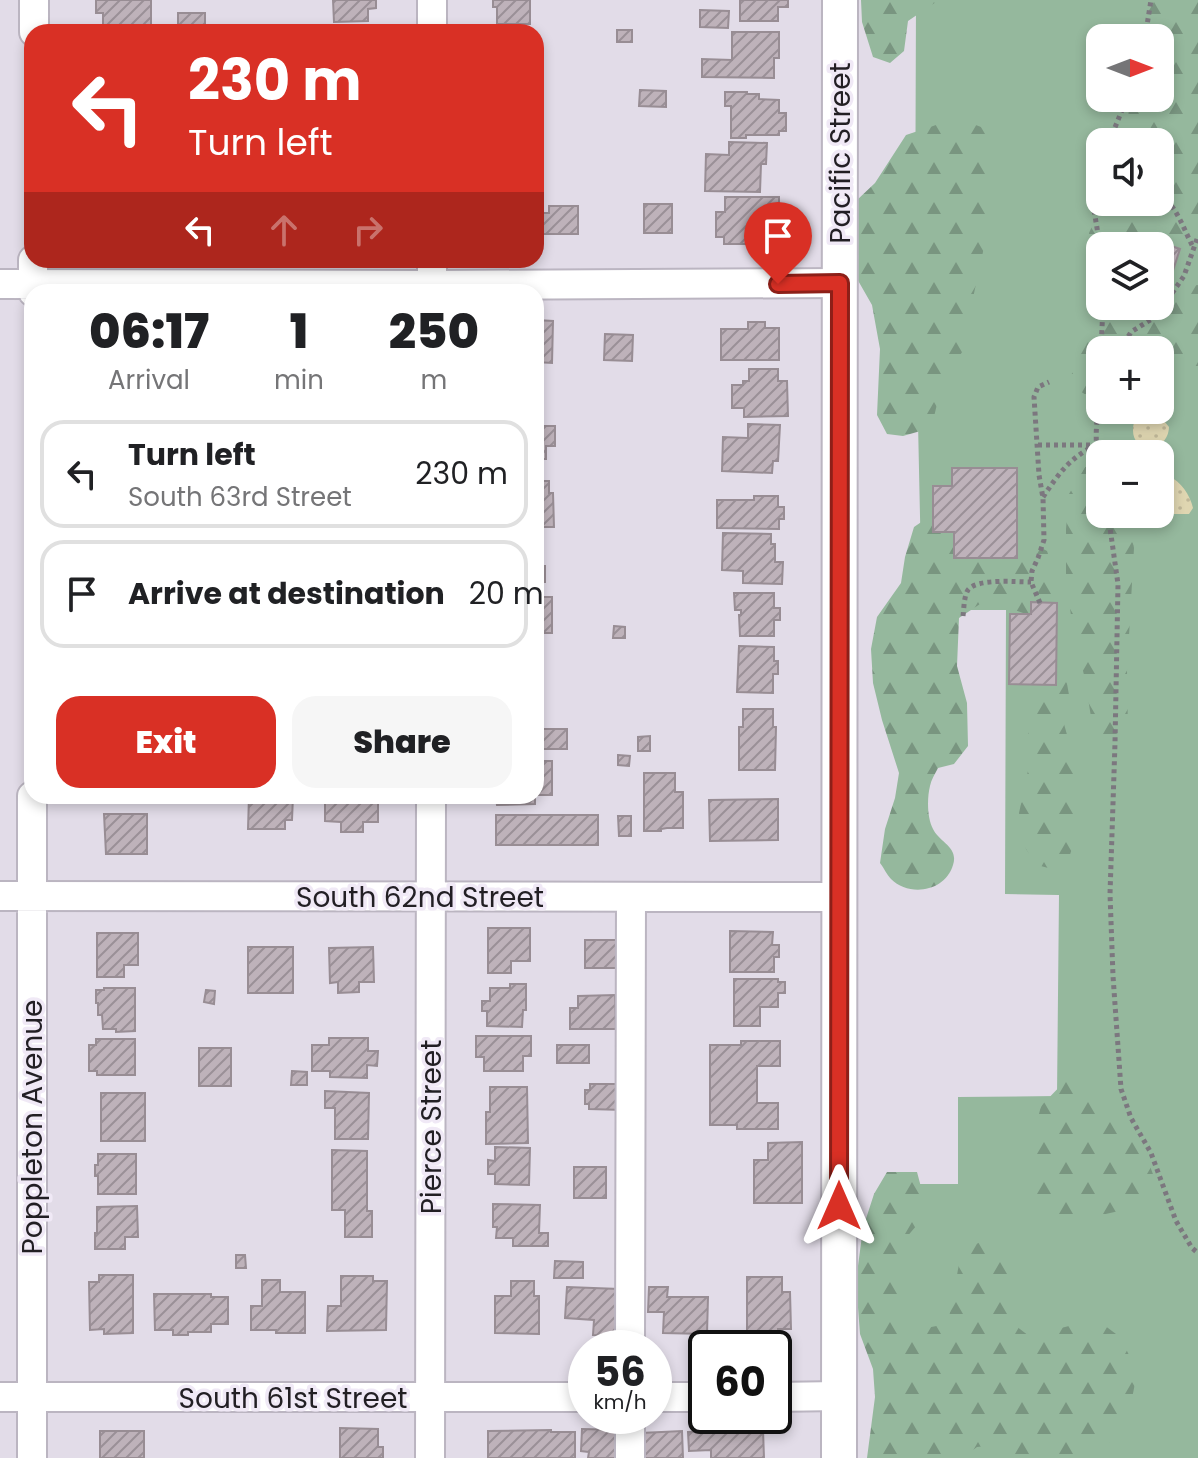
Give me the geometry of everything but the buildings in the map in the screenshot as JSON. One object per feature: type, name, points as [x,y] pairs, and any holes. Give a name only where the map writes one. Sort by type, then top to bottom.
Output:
[{"type":"main road","name":"Pacific Street","points":[[839,1458],[840,0]]},
{"type":"street","points":[[34,0],[34,24]]},
{"type":"street","points":[[432,0],[432,24]]},
{"type":"street","points":[[0,284],[33,279],[840,283]]},
{"type":"street","name":"Poppleton Avenue","points":[[32,804],[32,1458]]},
{"type":"street","name":"Pierce Street","points":[[430,1458],[431,804]]},
{"type":"street","name":"South 62nd Street","points":[[0,896],[840,897]]},
{"type":"street","points":[[630,1330],[631,897]]},
{"type":"street","points":[[792,1397],[839,1396]]},
{"type":"street","name":"South 61st Street","points":[[0,1397],[568,1397]]},
{"type":"street","points":[[630,1434],[630,1458]]},
{"type":"path","points":[[1147,24],[1151,0]]},
{"type":"path","points":[[1174,209],[1194,248]]},
{"type":"path","points":[[1129,336],[1163,312],[1184,276],[1198,236]]},
{"type":"path","points":[[1040,603],[1031,582],[1044,540],[1034,397],[1038,387],[1049,382]]},
{"type":"path","points":[[1038,445],[1086,445]]},
{"type":"path","points":[[1043,498],[1060,471],[1086,450]]},
{"type":"path","points":[[1110,528],[1118,584],[1110,894],[1121,1089],[1131,1118],[1151,1153],[1176,1221],[1198,1253]]},
{"type":"path","points":[[963,616],[967,591],[974,585],[1031,582]]},
{"type":"green space","points":[[861,0],[939,0],[908,21],[904,51],[890,63],[873,57],[862,22]]},
{"type":"green space","points":[[916,0],[1198,0],[1198,1458],[880,1458],[882,1184],[958,1184],[958,1097],[1057,1096],[1059,895],[1005,894],[1006,610],[922,610],[915,281]]},
{"type":"green space","points":[[1146,0],[1198,0],[1198,243],[1175,253],[1174,232],[1089,232],[1097,216],[1174,216],[1174,128],[1126,128],[1129,112],[1174,112],[1174,24],[1139,22]]},
{"type":"green space","points":[[956,121],[992,131],[991,215],[968,321],[966,346],[942,383],[933,421],[924,430],[903,436],[887,434],[877,415],[880,349],[872,305],[856,277],[856,201],[875,183],[906,135]]},
{"type":"green space","points":[[1174,283],[1198,285],[1198,366],[1174,366],[1174,336],[1086,336],[1086,395],[1076,388],[1071,376],[1091,320],[1174,320]]},
{"type":"green space","points":[[1085,467],[1086,528],[1130,528],[1134,548],[1127,671],[1128,736],[1117,748],[1106,750],[1094,736],[1066,579],[1069,494]]},
{"type":"green space","points":[[933,514],[996,550],[1034,544],[1047,551],[1055,587],[1048,609],[1026,614],[989,601],[959,618],[957,666],[967,703],[968,746],[954,764],[938,768],[928,802],[933,829],[951,849],[954,859],[949,874],[942,881],[935,886],[916,890],[899,885],[880,863],[899,773],[873,683],[871,649],[877,617],[901,583],[914,527]]},
{"type":"green space","points":[[1045,675],[1066,678],[1069,695],[1064,724],[1078,774],[1074,842],[1068,861],[1052,869],[1037,865],[1026,849],[1019,813],[1029,766],[1028,705],[1033,685]]},
{"type":"green space","points":[[1067,1079],[1105,1105],[1140,1139],[1154,1177],[1151,1193],[1138,1205],[1070,1222],[1046,1221],[1036,1214],[1026,1195],[1036,1158],[1035,1130],[1041,1106]]},
{"type":"green space","points":[[887,1172],[917,1172],[925,1202],[917,1225],[899,1246],[893,1276],[903,1317],[926,1328],[947,1324],[962,1250],[983,1241],[1001,1247],[1008,1259],[1011,1322],[1029,1336],[1081,1323],[1104,1325],[1120,1337],[1133,1363],[1136,1378],[1129,1414],[1101,1451],[1089,1458],[1019,1458],[996,1445],[977,1447],[962,1458],[867,1458],[875,1397],[873,1369],[860,1334],[856,1281],[863,1228],[874,1194]]},
{"type":"sand","points":[[1134,424],[1167,424],[1169,427],[1164,440],[1136,440]]},
{"type":"sand","points":[[1174,479],[1187,493],[1193,508],[1189,514],[1174,514]]},
{"type":"route","points":[[778,284],[840,283],[839,1206]]}]
